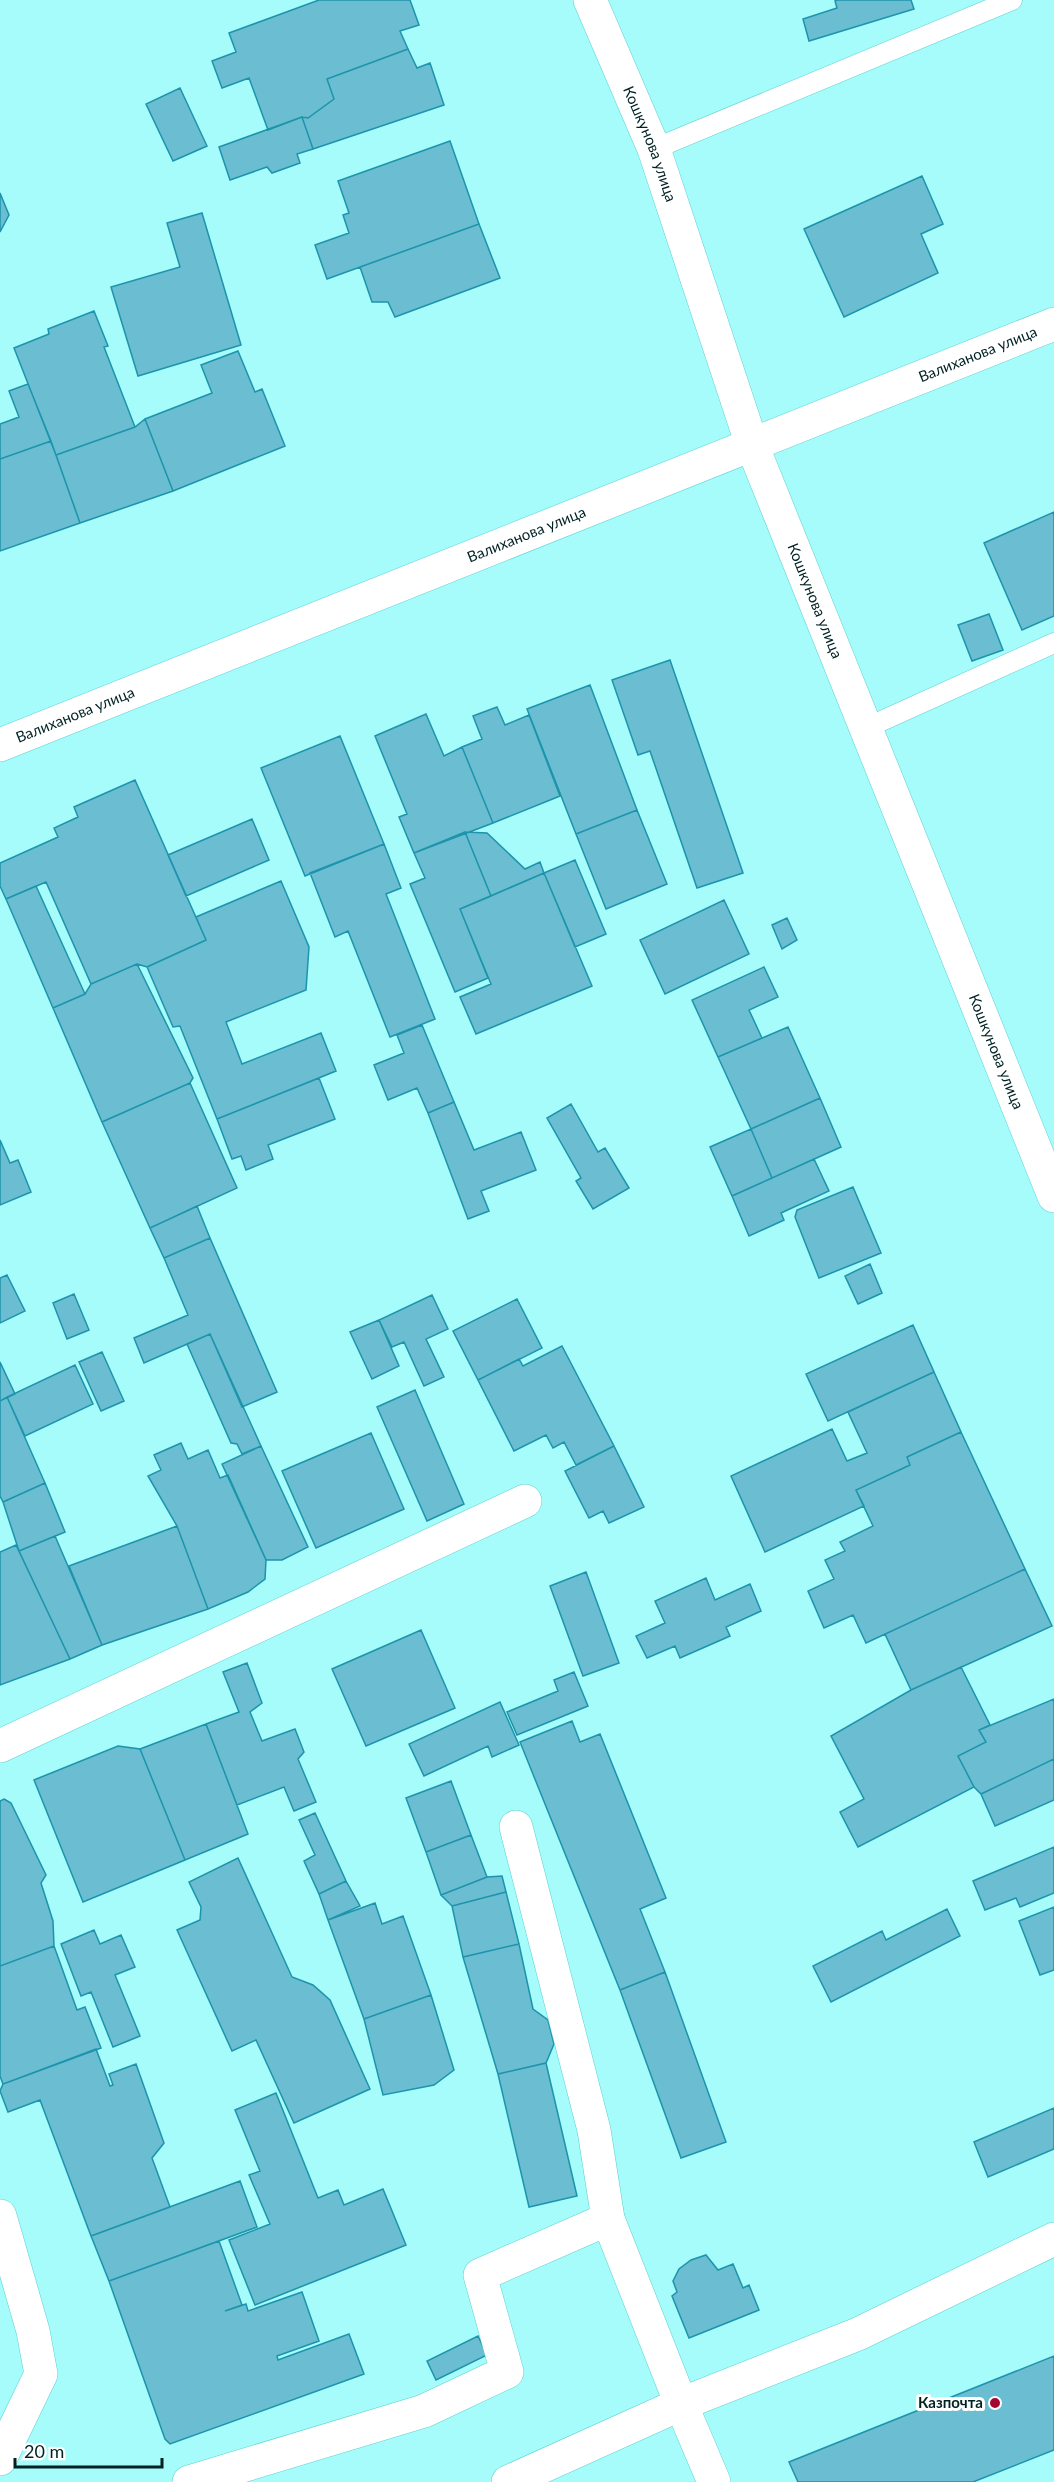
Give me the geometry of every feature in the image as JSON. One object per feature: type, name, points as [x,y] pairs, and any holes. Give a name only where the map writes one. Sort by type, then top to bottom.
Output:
[{"type":"street","name":"Кошкунова улица","points":[[590,0],[654,149],[752,445],[1054,1196]]},
{"type":"street","name":"Валиханова улица","points":[[0,745],[1054,324]]},
{"type":"street","points":[[0,1746],[525,1501]]},
{"type":"street","points":[[516,1827],[594,2130],[608,2219],[714,2482]]},
{"type":"street","points":[[0,2216],[33,2331],[42,2374],[0,2459]]},
{"type":"street","points":[[189,2482],[424,2411],[507,2372],[480,2275],[608,2219]]},
{"type":"street","points":[[508,2482],[681,2404],[858,2334],[1054,2239]]},
{"type":"lane","points":[[654,149],[1012,0]]},
{"type":"lane","points":[[866,728],[1054,643]]},
{"type":"building","points":[[319,0],[410,0],[419,25],[400,31],[408,49],[327,79],[334,99],[308,118],[302,117],[268,130],[249,78],[222,88],[212,61],[236,52],[229,33]]},
{"type":"building","points":[[837,0],[911,0],[914,9],[809,41],[803,19],[837,8],[835,1]]},
{"type":"building","points":[[408,49],[417,68],[430,63],[444,105],[313,149],[302,117],[308,118],[334,99],[327,79]]},
{"type":"building","points":[[180,88],[207,146],[173,161],[146,104]]},
{"type":"building","points":[[302,117],[313,149],[297,154],[300,163],[272,173],[267,167],[230,180],[219,147]]},
{"type":"building","points":[[450,141],[479,224],[327,279],[315,245],[349,233],[343,215],[349,213],[338,181]]},
{"type":"building","points":[[922,176],[943,224],[921,234],[938,273],[844,317],[804,229]]},
{"type":"building","points":[[0,193],[9,215],[0,232]]},
{"type":"building","points":[[202,213],[241,345],[138,376],[111,287],[180,267],[167,223]]},
{"type":"building","points":[[479,224],[500,278],[395,317],[388,302],[372,302],[360,267]]},
{"type":"building","points":[[94,311],[108,346],[104,347],[135,427],[56,455],[14,348],[49,334],[48,329]]},
{"type":"building","points":[[238,351],[255,392],[262,389],[285,446],[173,491],[145,419],[212,393],[201,365]]},
{"type":"building","points":[[28,384],[51,441],[0,459],[0,424],[19,417],[9,391]]},
{"type":"building","points":[[145,419],[173,491],[80,523],[56,455],[135,427]]},
{"type":"building","points":[[51,441],[80,523],[0,551],[0,459]]},
{"type":"building","points":[[1054,512],[1054,616],[1022,630],[984,543]]},
{"type":"building","points":[[989,614],[1003,650],[972,661],[958,625]]},
{"type":"building","points":[[670,660],[743,873],[697,888],[650,751],[638,755],[612,680]]},
{"type":"building","points":[[590,685],[637,810],[576,834],[527,709]]},
{"type":"building","points":[[497,707],[505,725],[529,715],[560,796],[493,823],[462,747],[482,739],[473,716]]},
{"type":"building","points":[[426,714],[444,756],[462,747],[493,823],[414,853],[399,817],[407,814],[375,736]]},
{"type":"building","points":[[340,736],[384,844],[305,876],[261,768]]},
{"type":"building","points":[[135,780],[206,940],[147,967],[137,964],[91,984],[46,882],[6,899],[0,886],[0,863],[58,837],[54,828],[78,817],[74,807]]},
{"type":"building","points":[[637,810],[667,884],[606,909],[576,834]]},
{"type":"building","points":[[252,819],[269,860],[186,896],[168,855]]},
{"type":"building","points":[[465,832],[491,896],[460,909],[488,978],[455,992],[410,884],[425,878],[414,853]]},
{"type":"building","points":[[465,832],[487,833],[525,869],[540,862],[544,873],[491,896]]},
{"type":"building","points":[[384,844],[401,888],[386,894],[435,1019],[390,1037],[348,931],[335,937],[310,873]]},
{"type":"building","points":[[575,860],[606,934],[575,947],[544,873]]},
{"type":"building","points":[[544,873],[592,986],[476,1034],[460,997],[491,984],[460,909]]},
{"type":"building","points":[[281,881],[309,947],[306,990],[226,1022],[242,1064],[321,1033],[336,1071],[217,1119],[180,1026],[173,1027],[147,967],[206,940],[196,917]]},
{"type":"building","points":[[36,886],[85,994],[53,1008],[6,899]]},
{"type":"building","points":[[724,900],[749,954],[665,994],[640,940]]},
{"type":"building","points":[[787,918],[797,940],[782,949],[772,925]]},
{"type":"building","points":[[137,964],[193,1078],[190,1083],[102,1122],[53,1008],[85,994],[91,984]]},
{"type":"building","points":[[764,967],[778,997],[749,1010],[762,1038],[718,1057],[692,1000]]},
{"type":"building","points":[[422,1025],[454,1102],[428,1113],[417,1088],[388,1100],[374,1065],[404,1053],[397,1035]]},
{"type":"building","points":[[788,1027],[820,1098],[751,1129],[718,1057]]},
{"type":"building","points":[[319,1078],[335,1119],[268,1145],[273,1159],[246,1170],[241,1156],[232,1159],[217,1119]]},
{"type":"building","points":[[190,1083],[237,1188],[150,1228],[102,1122]]},
{"type":"building","points":[[820,1098],[841,1147],[772,1178],[751,1129]]},
{"type":"building","points":[[454,1102],[474,1150],[521,1132],[536,1170],[481,1191],[489,1211],[468,1219],[428,1113]]},
{"type":"building","points":[[571,1104],[598,1152],[605,1148],[629,1188],[593,1209],[576,1181],[581,1178],[547,1118]]},
{"type":"building","points":[[751,1129],[772,1178],[732,1196],[710,1147]]},
{"type":"building","points":[[0,1140],[10,1163],[18,1160],[31,1192],[0,1205]]},
{"type":"building","points":[[814,1159],[829,1191],[781,1213],[784,1220],[749,1236],[732,1196]]},
{"type":"building","points":[[853,1187],[881,1253],[819,1278],[795,1217],[797,1210]]},
{"type":"building","points":[[197,1206],[210,1238],[164,1258],[150,1228]]},
{"type":"building","points":[[210,1238],[277,1392],[242,1407],[210,1334],[144,1363],[134,1338],[188,1315],[164,1258]]},
{"type":"building","points":[[870,1264],[882,1293],[858,1304],[845,1276]]},
{"type":"building","points":[[7,1275],[25,1311],[0,1323],[0,1278]]},
{"type":"building","points":[[74,1294],[89,1330],[67,1339],[53,1303]]},
{"type":"building","points":[[432,1295],[448,1329],[426,1339],[444,1377],[424,1386],[404,1342],[392,1347],[379,1320]]},
{"type":"building","points":[[517,1299],[542,1348],[478,1380],[453,1331]]},
{"type":"building","points":[[379,1320],[399,1366],[372,1379],[350,1332]]},
{"type":"building","points":[[913,1325],[934,1372],[828,1421],[806,1374]]},
{"type":"building","points":[[210,1334],[261,1446],[242,1454],[237,1444],[231,1443],[187,1344]]},
{"type":"building","points":[[562,1346],[614,1446],[576,1465],[564,1442],[553,1448],[546,1435],[514,1451],[478,1380],[519,1359],[523,1366]]},
{"type":"building","points":[[102,1352],[124,1401],[101,1411],[79,1362]]},
{"type":"building","points":[[0,1362],[15,1394],[0,1401]]},
{"type":"building","points":[[75,1365],[93,1404],[25,1436],[7,1397]]},
{"type":"building","points":[[934,1372],[961,1432],[907,1457],[910,1465],[856,1490],[864,1506],[765,1552],[731,1476],[832,1429],[847,1461],[867,1453],[848,1412]]},
{"type":"building","points":[[415,1390],[464,1504],[427,1521],[377,1407]]},
{"type":"building","points":[[7,1397],[45,1483],[3,1502],[0,1496],[0,1401]]},
{"type":"building","points":[[961,1432],[1025,1569],[866,1643],[853,1615],[824,1628],[808,1591],[834,1579],[825,1560],[845,1551],[840,1542],[873,1526],[856,1490],[910,1465],[907,1457]]},
{"type":"building","points":[[371,1433],[404,1509],[316,1548],[282,1471]]},
{"type":"building","points":[[181,1443],[188,1459],[208,1450],[220,1478],[228,1475],[266,1560],[265,1579],[248,1592],[208,1609],[177,1526],[148,1476],[161,1470],[154,1455]]},
{"type":"building","points":[[261,1446],[308,1547],[282,1560],[266,1560],[222,1464]]},
{"type":"building","points":[[614,1446],[644,1507],[609,1523],[603,1511],[589,1518],[565,1471]]},
{"type":"building","points":[[45,1483],[65,1532],[19,1551],[3,1502]]},
{"type":"building","points":[[177,1526],[208,1609],[102,1645],[69,1566]]},
{"type":"building","points":[[55,1536],[102,1645],[70,1659],[19,1551]]},
{"type":"building","points":[[16,1545],[70,1659],[0,1685],[0,1552]]},
{"type":"building","points":[[1025,1569],[1052,1626],[911,1690],[885,1634]]},
{"type":"building","points":[[586,1572],[619,1663],[583,1676],[550,1586]]},
{"type":"building","points":[[706,1578],[715,1600],[750,1584],[761,1611],[726,1627],[730,1636],[680,1658],[675,1646],[647,1658],[636,1636],[665,1623],[655,1601]]},
{"type":"building","points":[[421,1630],[455,1708],[366,1746],[332,1669]]},
{"type":"building","points":[[247,1663],[262,1703],[250,1712],[262,1741],[295,1729],[304,1752],[298,1759],[316,1802],[294,1811],[284,1787],[237,1805],[206,1724],[239,1712],[223,1672]]},
{"type":"building","points":[[961,1667],[990,1725],[979,1730],[986,1742],[958,1756],[974,1787],[858,1847],[840,1812],[864,1799],[831,1736],[911,1690]]},
{"type":"building","points":[[574,1672],[588,1706],[517,1735],[507,1712],[558,1691],[554,1680]]},
{"type":"building","points":[[1054,1699],[1054,1759],[981,1794],[974,1787],[958,1756],[986,1742],[979,1730]]},
{"type":"building","points":[[500,1702],[519,1745],[492,1757],[488,1746],[424,1776],[409,1744]]},
{"type":"building","points":[[572,1721],[580,1742],[600,1734],[666,1898],[640,1909],[665,1972],[620,1990],[520,1742]]},
{"type":"building","points":[[206,1724],[248,1834],[185,1860],[140,1749]]},
{"type":"building","points":[[118,1746],[140,1749],[185,1860],[83,1902],[34,1780]]},
{"type":"building","points":[[1054,1759],[1054,1800],[995,1826],[981,1794]]},
{"type":"building","points":[[451,1781],[471,1835],[426,1852],[406,1798]]},
{"type":"building","points":[[4,1799],[11,1803],[46,1875],[41,1883],[53,1921],[54,1946],[0,1966],[0,1801]]},
{"type":"building","points":[[315,1813],[346,1881],[319,1894],[304,1861],[315,1855],[299,1820]]},
{"type":"building","points":[[471,1835],[487,1877],[441,1895],[426,1852]]},
{"type":"building","points":[[1054,1847],[1054,1893],[1020,1907],[1016,1898],[985,1910],[973,1881]]},
{"type":"building","points":[[238,1858],[292,1977],[313,1985],[330,2000],[370,2089],[294,2123],[256,2040],[232,2051],[177,1930],[200,1920],[201,1907],[189,1882]]},
{"type":"building","points":[[502,1876],[506,1892],[452,1906],[441,1895],[487,1877]]},
{"type":"building","points":[[346,1881],[360,1906],[328,1920],[319,1894]]},
{"type":"building","points":[[506,1892],[519,1944],[463,1957],[452,1906]]},
{"type":"building","points":[[375,1903],[382,1924],[403,1916],[431,1995],[364,2019],[328,1920]]},
{"type":"building","points":[[1054,1907],[1054,1970],[1040,1975],[1019,1921]]},
{"type":"building","points":[[947,1909],[960,1936],[831,2002],[813,1966],[882,1931],[886,1940]]},
{"type":"building","points":[[94,1930],[100,1944],[121,1935],[135,1967],[115,1975],[140,2036],[113,2047],[91,1992],[81,1996],[61,1944]]},
{"type":"building","points":[[519,1944],[533,2009],[548,2020],[554,2044],[546,2063],[498,2074],[463,1957]]},
{"type":"building","points":[[54,1946],[77,2010],[85,2007],[101,2048],[3,2084],[0,2076],[0,1966]]},
{"type":"building","points":[[665,1972],[726,2142],[681,2158],[620,1990]]},
{"type":"building","points":[[431,1995],[454,2070],[434,2085],[383,2095],[364,2019]]},
{"type":"building","points":[[96,2049],[110,2086],[113,2085],[109,2074],[136,2064],[164,2143],[152,2158],[170,2207],[91,2236],[40,2100],[8,2112],[0,2091],[3,2084]]},
{"type":"building","points":[[546,2063],[577,2196],[529,2207],[498,2074]]},
{"type":"building","points":[[276,2093],[318,2198],[338,2190],[344,2205],[383,2189],[406,2245],[255,2305],[229,2240],[270,2224],[249,2175],[260,2171],[235,2110]]},
{"type":"building","points":[[1054,2108],[1054,2149],[988,2177],[974,2142]]},
{"type":"building","points":[[240,2181],[257,2227],[109,2281],[91,2236]]},
{"type":"building","points":[[219,2241],[242,2305],[225,2311],[246,2304],[248,2311],[302,2292],[319,2341],[277,2356],[278,2360],[349,2334],[364,2374],[170,2444],[165,2439],[109,2281]]},
{"type":"building","points":[[706,2255],[718,2270],[733,2264],[743,2288],[749,2285],[759,2310],[689,2338],[672,2296],[677,2292],[673,2281],[679,2269],[691,2260]]},
{"type":"building","points":[[478,2336],[487,2355],[436,2380],[427,2361]]},
{"type":"building","name":"Казпочта","points":[[1054,2356],[1054,2450],[973,2482],[798,2482],[789,2462]]},
{"type":"place","name":"Казпочта","points":[[995,2403]]}]
